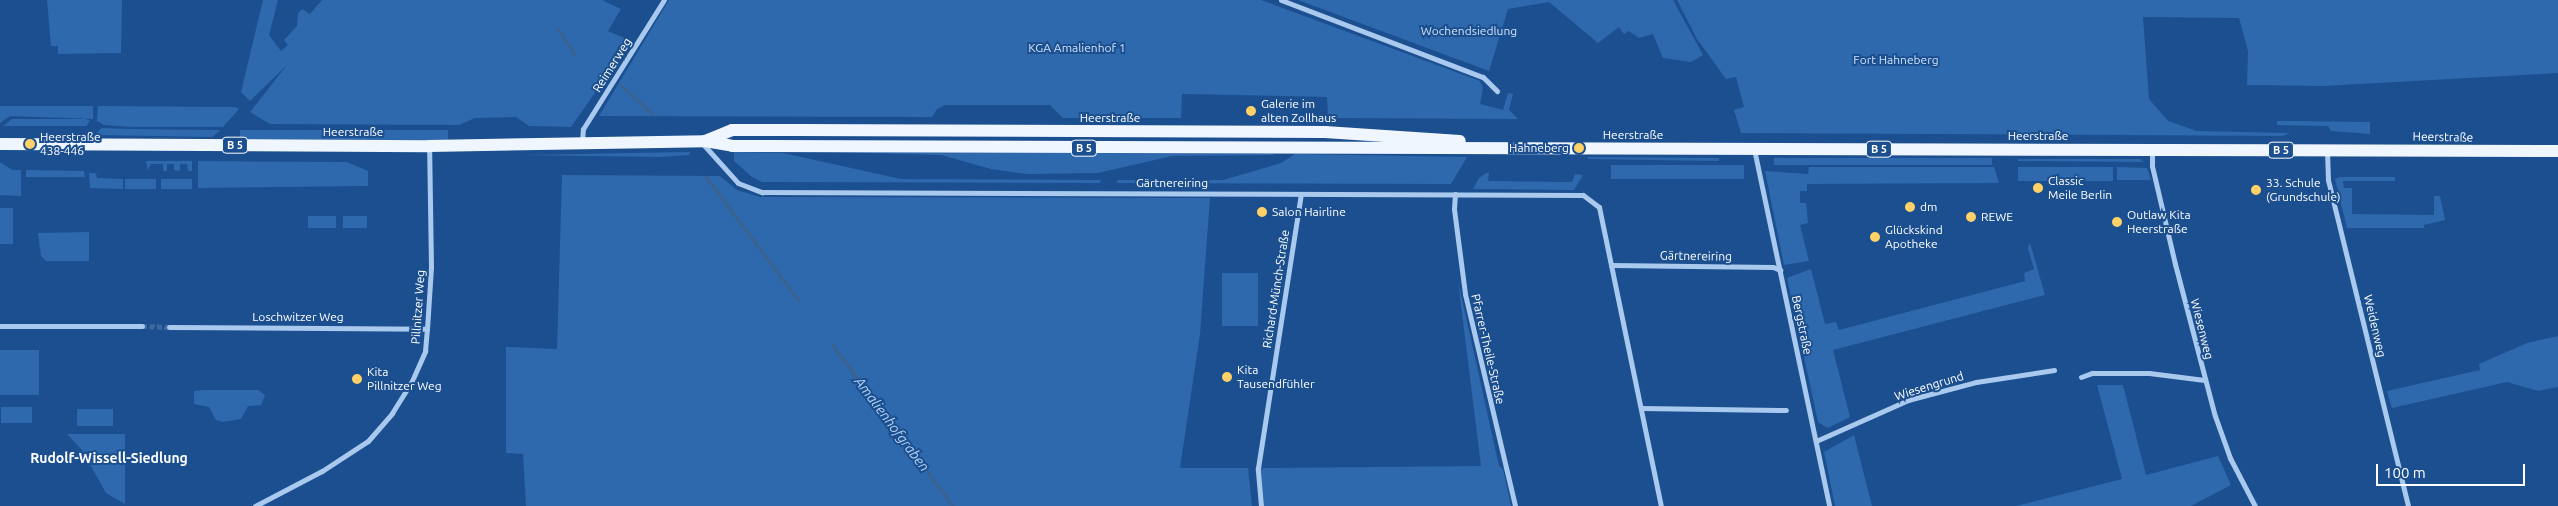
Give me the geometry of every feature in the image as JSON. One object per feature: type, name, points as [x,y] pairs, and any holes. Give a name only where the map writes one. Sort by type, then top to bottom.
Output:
[{"type":"main road","name":"Heerstraße","points":[[0,144],[429,146],[703,141],[732,146],[2558,151]]},
{"type":"street","name":"Reimerweg","points":[[582,142],[583,129],[664,0]]},
{"type":"street","points":[[1280,0],[1483,77],[1497,91]]},
{"type":"street","name":"Gärtnereiring","points":[[703,141],[715,160],[738,182],[762,192],[1455,194],[1583,195],[1591,198],[1599,207],[1661,506]]},
{"type":"street","name":"Pillnitzer Weg","points":[[255,506],[322,471],[368,441],[392,413],[410,383],[424,350],[427,329],[431,267],[429,146]]},
{"type":"street","name":"Bergstraße","points":[[1754,149],[1829,506]]},
{"type":"street","name":"Wiesenweg","points":[[2152,150],[2152,166],[2175,264],[2222,442],[2255,506]]},
{"type":"street","name":"Weidenweg","points":[[2326,150],[2328,180],[2408,506]]},
{"type":"street","name":"Richard-Münch-Straße","points":[[1260,506],[1258,468],[1301,194]]},
{"type":"street","name":"Pfarrer-Theile-Straße","points":[[1455,194],[1454,209],[1465,294],[1515,506]]},
{"type":"street","name":"Gärtnereiring","points":[[1612,265],[1773,267],[1780,270]]},
{"type":"street","points":[[0,326],[142,326]]},
{"type":"street","name":"Loschwitzer Weg","points":[[169,327],[427,329]]},
{"type":"street","name":"Wiesengrund","points":[[1816,441],[1908,400],[1976,382],[2054,370]]},
{"type":"street","points":[[2080,377],[2092,372],[2155,373],[2205,380]]},
{"type":"street","points":[[1641,408],[1786,410]]},
{"type":"green space","points":[[47,0],[122,0],[121,53],[58,54],[58,46],[51,46]]},
{"type":"green space","points":[[263,0],[278,0],[269,35],[281,51],[288,45],[284,40],[297,26],[298,13],[302,9],[310,14],[322,0],[602,0],[621,9],[608,31],[631,41],[571,127],[529,126],[516,117],[475,118],[459,125],[270,124],[250,112],[287,65],[250,101],[241,92]]},
{"type":"green space","name":"KGA Amalienhof 1","points":[[669,0],[1261,0],[1480,81],[1483,88],[1480,104],[1503,110],[1508,93],[1513,94],[1509,110],[1518,119],[1328,118],[1327,97],[1182,94],[1181,118],[1063,118],[1050,105],[945,105],[937,109],[932,117],[599,116]]},
{"type":"green space","name":"Wochendsiedlung","points":[[1298,0],[1673,0],[1703,55],[1691,62],[1663,58],[1653,34],[1639,38],[1629,31],[1624,34],[1619,27],[1598,43],[1549,2],[1508,9],[1489,71]]},
{"type":"green space","name":"Fort Hahneberg","points":[[1677,0],[2558,0],[2558,73],[2322,86],[2247,85],[2248,51],[2239,18],[2143,17],[2149,99],[2168,121],[2197,131],[2290,133],[2283,136],[1741,133],[1734,110],[1744,107],[1736,77],[1726,79],[1697,39]]},
{"type":"green space","points":[[0,106],[93,106],[93,119],[10,116],[0,123]]},
{"type":"green space","points":[[98,106],[235,107],[239,109],[223,127],[131,127],[104,125],[97,121]]},
{"type":"green space","points":[[12,119],[86,119],[90,121],[86,126],[3,126]]},
{"type":"green space","points":[[2277,121],[2370,122],[2370,134],[2331,131],[2328,126],[2277,125]]},
{"type":"green space","points":[[102,128],[221,130],[212,137],[94,135]]},
{"type":"green space","points":[[240,130],[448,130],[448,140],[240,140]]},
{"type":"green space","points":[[690,152],[689,155],[659,157],[523,155]]},
{"type":"green space","points":[[734,152],[783,153],[901,179],[1101,180],[1100,183],[762,182],[752,177],[734,161]]},
{"type":"green space","points":[[833,152],[1274,155],[1172,156],[1098,173],[1028,174],[991,169],[941,155]]},
{"type":"green space","points":[[1295,154],[1467,157],[1451,184],[1116,183],[1118,180],[1223,180],[1281,163]]},
{"type":"green space","points":[[1588,157],[1719,158],[1719,161],[1588,159]]},
{"type":"green space","points":[[1774,158],[1992,158],[1992,165],[1774,165]]},
{"type":"green space","points":[[2018,159],[2140,159],[2144,162],[2018,161]]},
{"type":"green space","points":[[146,161],[192,161],[192,171],[188,171],[187,164],[180,164],[180,171],[174,170],[174,164],[167,164],[167,171],[163,171],[163,164],[151,164],[148,170]]},
{"type":"green space","points":[[198,161],[347,162],[368,171],[368,186],[198,188]]},
{"type":"green space","points":[[0,162],[12,170],[21,170],[21,196],[0,195]]},
{"type":"green space","points":[[1611,165],[1744,165],[1744,179],[1611,179]]},
{"type":"green space","points":[[1809,167],[1994,167],[1999,183],[1807,184],[1807,191],[1800,191],[1800,203],[1806,203],[1808,223],[1800,225],[1809,261],[1784,265],[1765,171],[1808,174]]},
{"type":"green space","points":[[2018,167],[2113,167],[2113,181],[2018,181]]},
{"type":"green space","points":[[2117,167],[2147,168],[2151,180],[2117,180]]},
{"type":"green space","points":[[26,170],[84,171],[85,177],[26,177]]},
{"type":"green space","points":[[89,173],[96,173],[97,178],[123,179],[123,189],[90,188]]},
{"type":"green space","points":[[1489,173],[1488,181],[1572,182],[1575,174],[1583,175],[1574,190],[1473,189],[1479,178]]},
{"type":"green space","points":[[562,175],[720,176],[737,190],[760,197],[1210,198],[1200,334],[1180,468],[1248,468],[1252,506],[526,506],[523,454],[506,453],[506,347],[557,349]]},
{"type":"green space","points":[[2339,177],[2395,177],[2395,181],[2343,181],[2344,188],[2352,188],[2352,214],[2434,215],[2434,196],[2440,196],[2445,220],[2424,225],[2424,228],[2347,228],[2335,179]]},
{"type":"green space","points":[[125,179],[156,179],[156,189],[125,189]]},
{"type":"green space","points":[[161,179],[192,179],[192,189],[161,189]]},
{"type":"green space","points":[[0,208],[13,208],[13,244],[0,244]]},
{"type":"green space","points":[[308,216],[336,216],[336,228],[308,228]]},
{"type":"green space","points":[[343,216],[367,216],[367,228],[343,228]]},
{"type":"green space","points":[[89,232],[89,261],[46,261],[41,256],[38,233]]},
{"type":"green space","points":[[2030,243],[2045,295],[1833,350],[1850,417],[1828,428],[1818,422],[1787,278],[1811,269],[1825,324],[1836,322],[1839,330],[2025,281],[2024,273],[2034,269],[2028,248]]},
{"type":"green space","points":[[1222,273],[1258,273],[1258,326],[1222,326]]},
{"type":"green space","points":[[1458,281],[1499,466],[1503,469],[1511,506],[1264,506],[1260,471],[1263,468],[1481,466]]},
{"type":"green space","points":[[2558,336],[2558,387],[2538,391],[2507,382],[2392,408],[2387,391],[2480,370],[2479,364],[2527,343]]},
{"type":"green space","points":[[0,350],[39,350],[39,395],[0,395]]},
{"type":"green space","points":[[2097,385],[2123,385],[2146,475],[2218,456],[2231,485],[2191,506],[2016,506],[2122,479]]},
{"type":"green space","points":[[258,390],[265,395],[261,405],[248,406],[241,419],[223,422],[216,420],[209,407],[194,404],[194,391]]},
{"type":"green space","points":[[1,407],[32,407],[32,423],[1,423]]},
{"type":"green space","points":[[77,409],[113,409],[113,426],[77,426]]},
{"type":"green space","points":[[67,434],[125,434],[125,504],[106,493],[82,450]]},
{"type":"green space","points":[[1854,435],[1872,506],[1835,506],[1824,452]]},
{"type":"waterway","name":"Amalienhofgraben","points":[[558,29],[575,55]]},
{"type":"waterway","name":"Amalienhofgraben","points":[[621,85],[652,114]]},
{"type":"waterway","name":"Amalienhofgraben","points":[[706,177],[798,300]]},
{"type":"waterway","name":"Amalienhofgraben","points":[[831,343],[953,506]]},
{"type":"tunnel","points":[[142,326],[169,327]]},
{"type":"place","name":"Galerie im alten Zollhaus","points":[[1251,111]]},
{"type":"place","name":"Heerstraße 438-446","points":[[30,144]]},
{"type":"place","name":"Hahneberg","points":[[1579,148]]},
{"type":"place","name":"Classic Meile Berlin","points":[[2038,188]]},
{"type":"place","name":"33. Schule (Grundschule)","points":[[2256,190]]},
{"type":"place","name":"dm","points":[[1910,207]]},
{"type":"place","name":"Salon Hairline","points":[[1262,212]]},
{"type":"place","name":"REWE","points":[[1971,217]]},
{"type":"place","name":"Outlaw Kita Heerstraße","points":[[2117,222]]},
{"type":"place","name":"Glückskind Apotheke","points":[[1875,237]]},
{"type":"place","name":"Kita Tausendfühler","points":[[1227,377]]},
{"type":"place","name":"Kita Pillnitzer Weg","points":[[357,379]]},
{"type":"district","name":"Rudolf-Wissell-Siedlung","points":[[109,458]]}]
